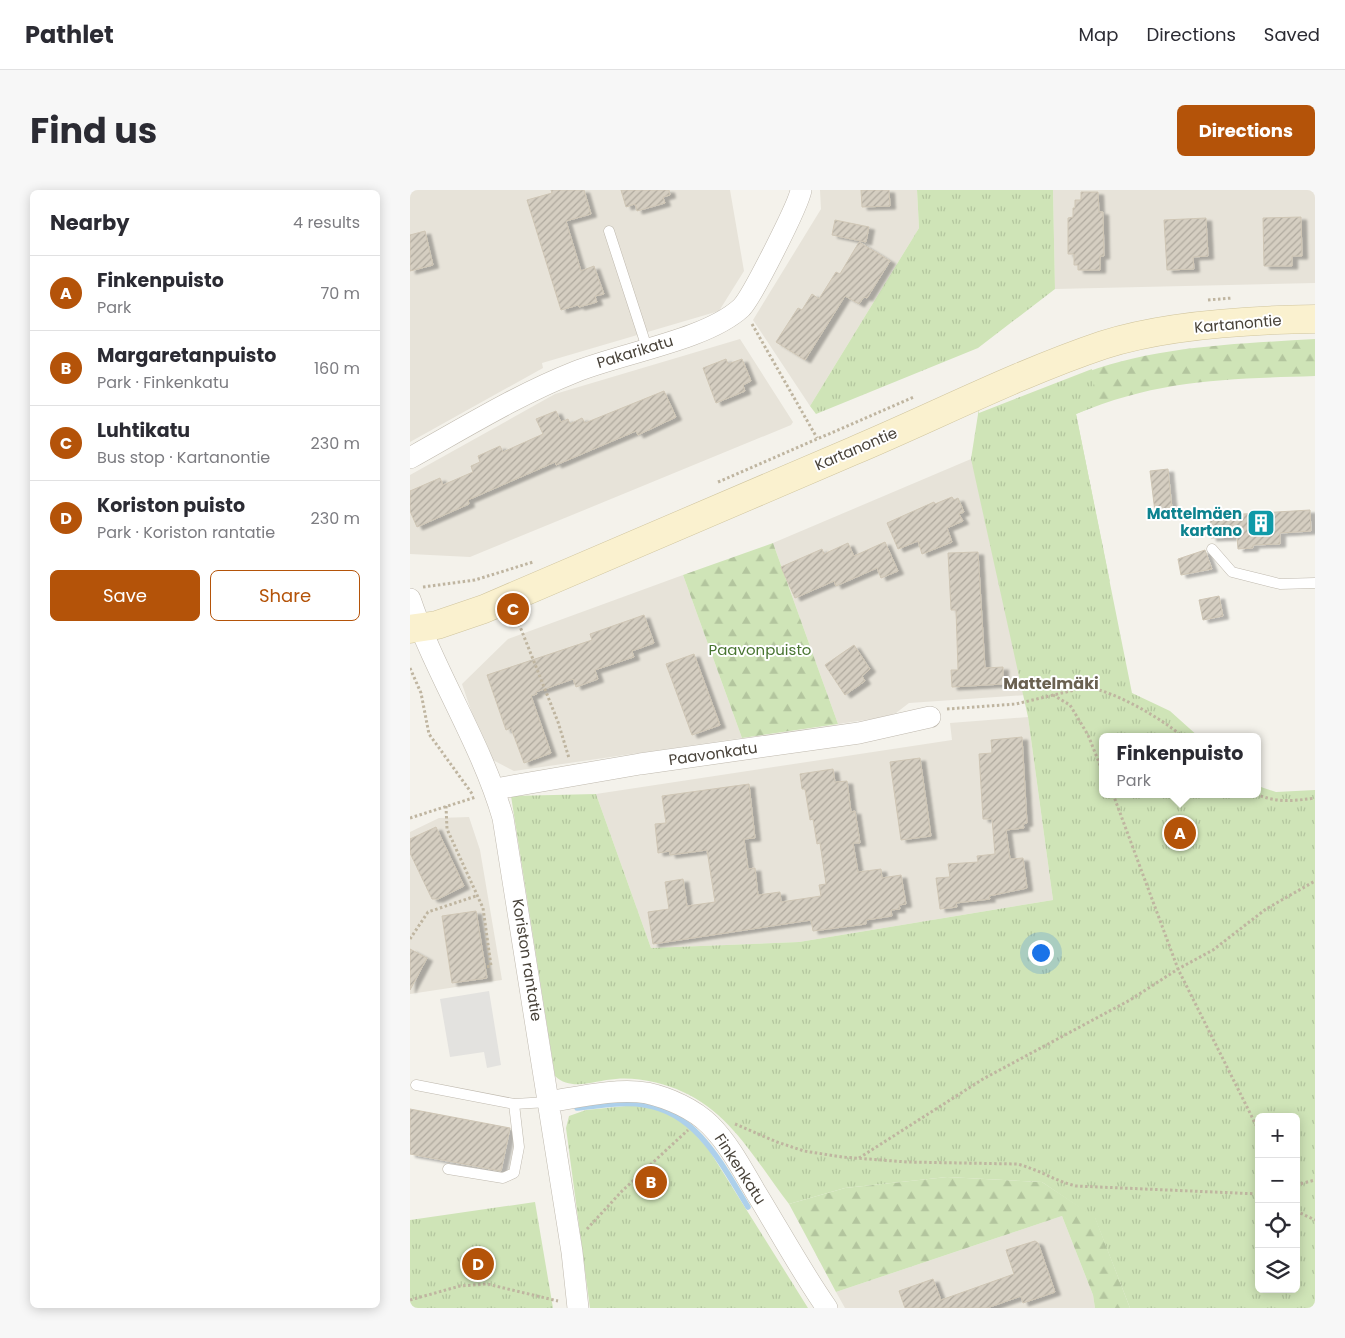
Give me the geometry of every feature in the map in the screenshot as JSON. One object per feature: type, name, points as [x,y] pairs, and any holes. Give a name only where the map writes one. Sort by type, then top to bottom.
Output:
[{"type":"street","name":"Pakarikatu","points":[[410,458],[510,402],[550,382],[591,366],[721,323],[743,307],[794,213],[801,190]]},
{"type":"street","name":"Kartanontie","points":[[415,628],[436,624],[484,609],[890,435],[960,402],[1104,345],[1189,328],[1234,323],[1315,319]]},
{"type":"street","name":"Koriston rantatie","points":[[410,599],[415,628],[495,789],[510,847],[570,1240],[568,1304]]},
{"type":"street","name":"Paavonkatu","points":[[495,789],[574,778],[640,764],[859,733],[930,717]]},
{"type":"street","name":"Finkenkatu","points":[[548,1102],[602,1094],[646,1093],[673,1101],[702,1118],[710,1125],[739,1163],[812,1287],[827,1308]]},
{"type":"lane","points":[[609,231],[647,348]]},
{"type":"lane","points":[[1212,549],[1232,572],[1280,584],[1315,583]]},
{"type":"lane","points":[[416,1085],[514,1104],[548,1102]]},
{"type":"lane","points":[[448,1169],[503,1178],[514,1173],[520,1148],[514,1104]]},
{"type":"path","points":[[743,307],[817,438]]},
{"type":"path","points":[[516,618],[558,722],[574,778]]},
{"type":"path","points":[[410,668],[421,693],[429,734],[474,797],[477,806]]},
{"type":"path","points":[[930,717],[941,710],[956,707],[1016,704],[1087,687],[1098,689],[1155,715],[1178,733]]},
{"type":"path","points":[[1052,694],[1070,705],[1088,735],[1099,762]]},
{"type":"path","points":[[1261,795],[1289,802],[1315,798]]},
{"type":"path","points":[[410,818],[474,797]]},
{"type":"path","points":[[1114,798],[1178,969],[1255,1123]]},
{"type":"path","points":[[446,806],[447,829],[483,908],[491,966],[485,967]]},
{"type":"path","points":[[859,1158],[983,1079],[1130,1000],[1178,969],[1213,950],[1266,909],[1315,881]]},
{"type":"path","points":[[410,939],[428,912],[476,896]]},
{"type":"path","points":[[570,1240],[596,1221],[622,1191],[706,1116],[727,1120],[777,1142],[804,1151],[859,1158],[959,1164],[1017,1164],[1033,1167],[1059,1182],[1076,1186],[1255,1194]]},
{"type":"path","points":[[1300,1184],[1315,1180]]},
{"type":"path","points":[[1300,1213],[1315,1220]]},
{"type":"path","points":[[410,1300],[460,1286],[488,1284],[568,1304]]},
{"type":"path","points":[[557,1291],[568,1304]]},
{"type":"path","points":[[560,1308],[568,1304]]},
{"type":"shaded area","points":[[410,190],[730,190],[744,271],[719,311],[542,363],[543,368],[410,442]]},
{"type":"shaded area","points":[[820,190],[917,190],[919,228],[810,406],[753,320],[821,209]]},
{"type":"shaded area","points":[[1053,190],[1315,190],[1315,283],[1055,289]]},
{"type":"shaded area","points":[[740,339],[793,422],[791,425],[470,557],[410,554],[410,475],[555,394]]},
{"type":"shaded area","points":[[971,459],[999,563],[1026,695],[909,703],[896,713],[879,718],[838,724],[773,543]]},
{"type":"shaded area","points":[[683,575],[742,738],[514,771],[487,757],[462,684],[508,639]]},
{"type":"shaded area","points":[[1028,717],[1053,900],[799,942],[651,948],[596,794],[952,740],[950,723]]},
{"type":"shaded area","points":[[469,817],[480,850],[502,980],[410,994],[410,832],[439,818]]},
{"type":"shaded area","points":[[489,991],[501,1065],[487,1068],[484,1052],[450,1057],[440,999]]},
{"type":"shaded area","points":[[1062,1216],[1093,1295],[1095,1308],[845,1308],[836,1292]]},
{"type":"green space","points":[[917,190],[1053,190],[1055,289],[978,348],[816,414],[810,406],[919,228]]},
{"type":"green space","points":[[1315,339],[1315,376],[1222,380],[1165,387],[1107,402],[1076,414],[1110,582],[1035,521],[1074,377],[1132,359],[1193,348]]},
{"type":"green space","points":[[1092,369],[1097,405],[1076,414],[1132,693],[1170,711],[1195,733],[1099,733],[1099,798],[1261,798],[1261,787],[1276,792],[1315,790],[1315,1308],[1130,1308],[1095,1218],[1042,1182],[947,1177],[845,1188],[789,1204],[742,1141],[729,1126],[700,1101],[676,1089],[650,1081],[624,1079],[576,1084],[562,1081],[555,1076],[511,796],[596,794],[651,948],[799,942],[1053,900],[1028,717],[971,459],[979,408],[979,413]]},
{"type":"green space","name":"Paavonpuisto","points":[[773,543],[838,724],[742,738],[683,575]]},
{"type":"green space","points":[[626,1106],[655,1106],[686,1124],[709,1150],[808,1308],[590,1308],[566,1128],[569,1116],[586,1110]]},
{"type":"green space","points":[[947,1177],[1042,1182],[1095,1217],[1130,1308],[1095,1308],[1093,1295],[1062,1216],[836,1292],[789,1204],[845,1188]]},
{"type":"green space","points":[[535,1202],[553,1308],[410,1308],[410,1220]]},
{"type":"building","points":[[551,190],[584,190],[591,214],[566,221],[581,271],[594,266],[604,294],[595,296],[597,302],[561,310],[527,200],[552,193]]},
{"type":"building","points":[[621,190],[669,190],[670,195],[663,197],[665,203],[637,211],[635,204],[626,207]]},
{"type":"building","points":[[861,190],[889,190],[890,206],[862,207]]},
{"type":"building","points":[[1081,192],[1098,192],[1099,212],[1103,212],[1104,256],[1100,256],[1100,270],[1078,270],[1078,265],[1074,265],[1074,254],[1068,254],[1068,218],[1073,217],[1075,200],[1081,200]]},
{"type":"building","points":[[1301,217],[1302,256],[1292,256],[1292,266],[1264,266],[1263,218]]},
{"type":"building","points":[[1206,218],[1208,256],[1193,257],[1194,269],[1167,270],[1164,220]]},
{"type":"building","points":[[835,220],[869,227],[866,242],[832,235]]},
{"type":"building","points":[[425,231],[433,265],[410,271],[410,235]]},
{"type":"building","points":[[859,242],[890,261],[867,298],[864,297],[859,304],[845,296],[805,360],[776,342],[798,308],[802,310],[812,294],[819,299],[836,272],[840,274]]},
{"type":"building","points":[[726,359],[728,364],[742,359],[751,381],[743,385],[745,391],[716,403],[703,368]]},
{"type":"building","points":[[664,391],[676,417],[638,435],[636,431],[556,465],[555,462],[468,500],[469,504],[417,527],[410,511],[410,491],[440,478],[443,485],[473,472],[471,466],[480,462],[478,456],[500,446],[503,452],[543,434],[536,419],[556,411],[561,422],[568,419],[570,424],[582,418],[585,423]]},
{"type":"building","points":[[1168,469],[1172,509],[1155,512],[1150,471]]},
{"type":"building","points":[[952,497],[954,500],[958,498],[964,512],[959,514],[963,521],[947,528],[952,542],[922,554],[918,541],[898,549],[887,523],[934,502],[935,504]]},
{"type":"building","name":"Mattelmäen kartano","points":[[1310,510],[1311,531],[1280,533],[1280,544],[1253,545],[1253,548],[1238,549],[1237,537],[1211,538],[1210,516]]},
{"type":"building","points":[[885,542],[898,571],[881,578],[877,568],[836,586],[834,581],[795,598],[781,567],[822,549],[824,554],[848,543],[854,556]]},
{"type":"building","points":[[1205,550],[1212,569],[1181,575],[1178,559]]},
{"type":"building","points":[[978,552],[985,668],[1003,667],[1003,684],[952,687],[951,670],[958,670],[956,610],[951,610],[948,553]]},
{"type":"building","points":[[1219,596],[1223,616],[1203,620],[1199,600]]},
{"type":"building","points":[[644,615],[654,643],[632,651],[634,657],[595,670],[598,679],[576,687],[573,679],[536,692],[537,694],[531,696],[551,753],[524,763],[511,728],[506,730],[487,675],[592,640],[590,634]]},
{"type":"building","points":[[854,645],[870,669],[862,676],[865,681],[845,695],[825,665]]},
{"type":"building","points":[[694,654],[720,725],[692,735],[666,664]]},
{"type":"building","points":[[1022,737],[1027,823],[1023,824],[1024,828],[1006,830],[1010,859],[1023,858],[1027,888],[989,896],[990,899],[956,903],[957,907],[940,909],[936,878],[950,877],[948,864],[978,862],[977,856],[995,854],[992,819],[983,819],[979,754],[992,753],[991,740]]},
{"type":"building","points":[[920,758],[931,836],[901,840],[890,762]]},
{"type":"building","points":[[833,769],[835,782],[847,781],[851,812],[855,811],[860,843],[853,843],[858,872],[881,869],[882,878],[901,875],[906,904],[899,905],[900,909],[891,910],[892,916],[866,920],[866,924],[813,931],[811,920],[653,944],[648,912],[669,909],[665,882],[683,879],[687,906],[715,902],[707,850],[670,855],[670,851],[658,853],[655,824],[666,823],[662,796],[749,784],[755,838],[744,839],[748,869],[755,868],[758,895],[780,892],[781,902],[821,896],[819,885],[826,884],[820,843],[817,844],[813,819],[810,820],[805,789],[802,789],[800,774]]},
{"type":"building","points":[[436,827],[464,886],[438,899],[432,899],[410,853],[410,839]]},
{"type":"building","points":[[476,911],[487,978],[452,983],[442,916]]},
{"type":"building","points":[[410,949],[427,958],[410,990]]},
{"type":"building","points":[[410,1109],[510,1128],[501,1171],[410,1154]]},
{"type":"building","points":[[1035,1241],[1038,1243],[1055,1292],[1023,1303],[1021,1296],[987,1308],[905,1308],[899,1291],[933,1279],[941,1300],[1014,1274],[1006,1250]]},
{"type":"waterway","points":[[577,1108],[611,1104],[637,1104],[664,1110],[680,1119],[707,1144],[729,1175],[748,1207]]},
{"type":"place","name":"Mattelmäen kartano","points":[[1261,523]]},
{"type":"place","name":"Luhtikatu","points":[[513,609]]},
{"type":"place","name":"Finkenpuisto","points":[[1180,833]]},
{"type":"place","name":"Margaretanpuisto","points":[[651,1182]]},
{"type":"place","name":"Koriston puisto","points":[[478,1264]]},
{"type":"district","name":"Mattelmäki","points":[[1051,683]]}]
